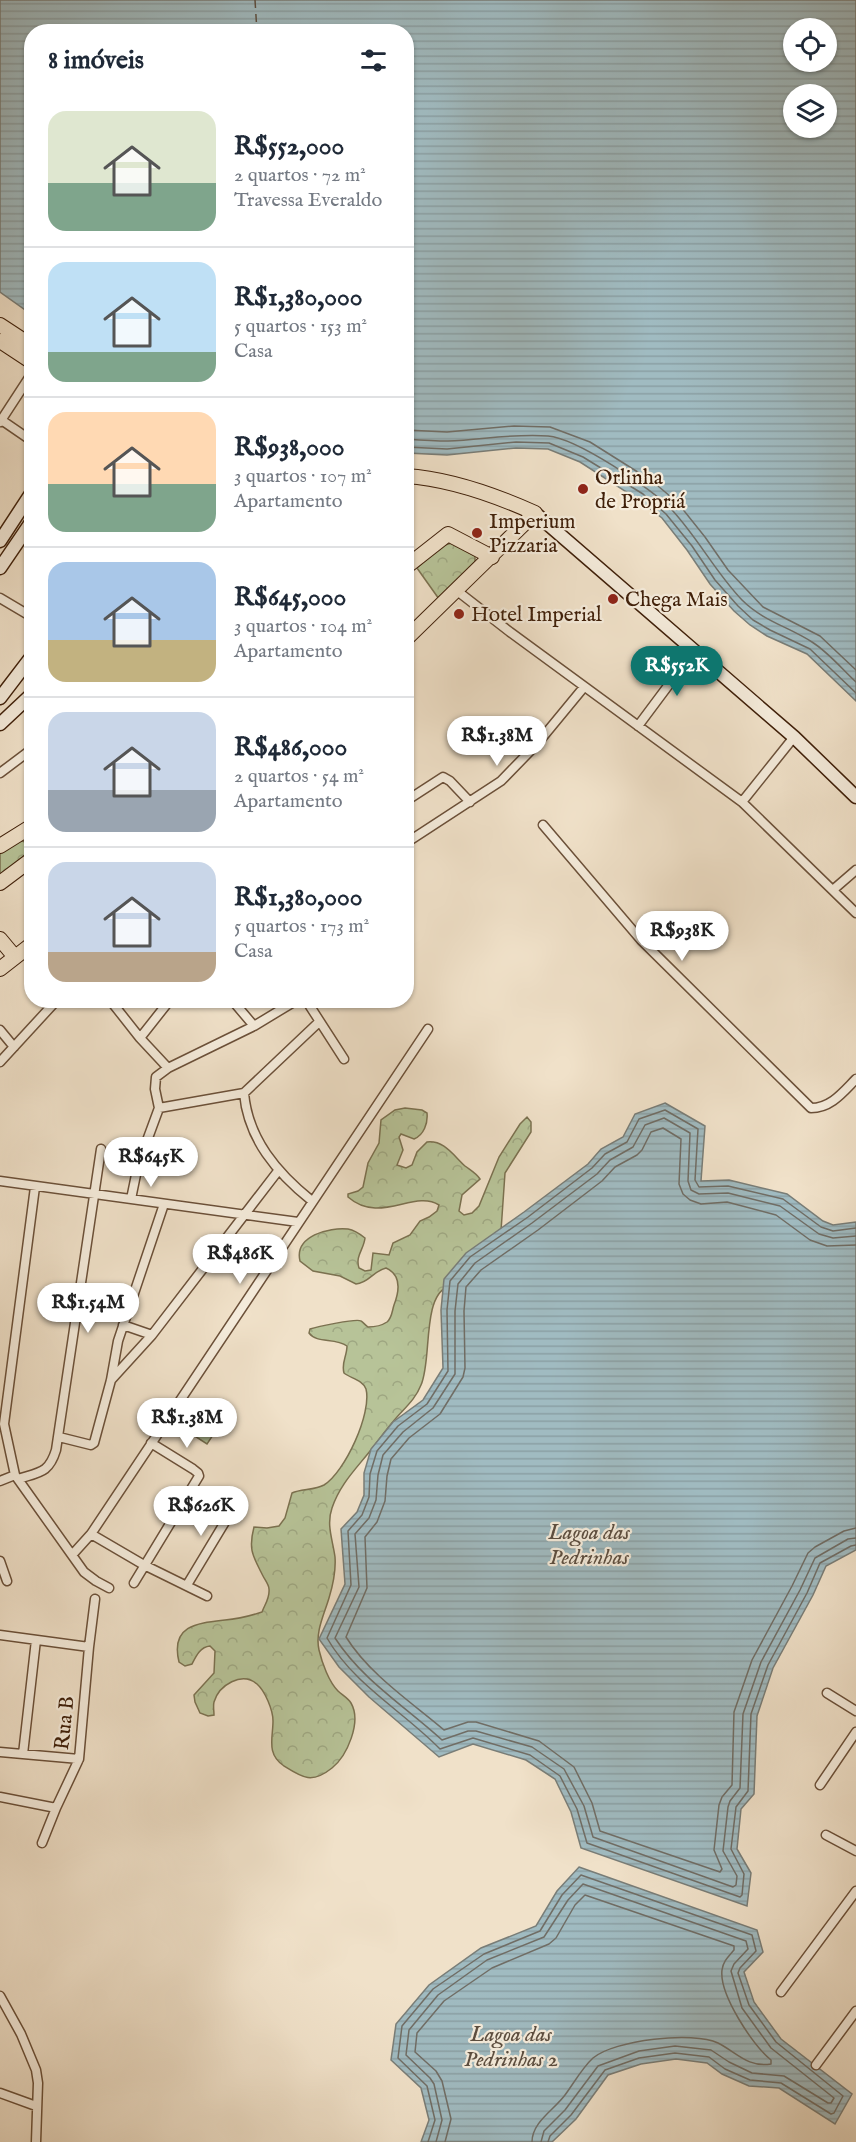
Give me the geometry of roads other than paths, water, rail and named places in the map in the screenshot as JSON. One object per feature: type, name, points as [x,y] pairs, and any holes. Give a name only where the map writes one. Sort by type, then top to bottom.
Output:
[{"type":"main road","points":[[0,325],[24,341]]},
{"type":"main road","points":[[0,341],[24,357]]},
{"type":"main road","points":[[414,481],[474,489],[535,513],[794,737],[856,797]]},
{"type":"main road","points":[[0,541],[24,504]]},
{"type":"main road","points":[[414,631],[535,513]]},
{"type":"main road","points":[[0,568],[24,533]]},
{"type":"main road","points":[[414,561],[448,534],[492,557]]},
{"type":"main road","points":[[0,698],[24,667]]},
{"type":"main road","points":[[0,724],[24,702]]},
{"type":"main road","points":[[0,846],[24,834]]},
{"type":"main road","points":[[0,883],[24,865]]},
{"type":"main road","points":[[0,939],[15,957]]},
{"type":"main road","points":[[0,969],[24,950]]},
{"type":"street","points":[[24,385],[0,421],[24,436]]},
{"type":"street","points":[[456,590],[742,802],[834,889],[856,913]]},
{"type":"street","points":[[0,598],[24,612]]},
{"type":"street","points":[[638,726],[694,651]]},
{"type":"street","points":[[414,838],[501,781],[537,744],[584,687]]},
{"type":"street","points":[[742,802],[794,737]]},
{"type":"street","points":[[0,773],[24,755]]},
{"type":"street","points":[[414,796],[443,777],[450,781],[470,802]]},
{"type":"street","points":[[543,825],[641,940],[811,1108],[827,1105],[856,1079]]},
{"type":"street","points":[[834,889],[856,870]]},
{"type":"street","points":[[0,1062],[50,1008]]},
{"type":"street","points":[[116,1008],[168,1068]]},
{"type":"street","points":[[140,1038],[164,1008]]},
{"type":"street","points":[[239,1008],[254,1026]]},
{"type":"street","points":[[131,1198],[138,1165],[159,1108],[155,1079],[158,1075],[254,1026],[284,1008]]},
{"type":"street","points":[[311,1008],[344,1059]]},
{"type":"street","points":[[159,1108],[244,1093],[320,1022]]},
{"type":"street","points":[[72,1555],[91,1534],[428,1029]]},
{"type":"street","points":[[0,1030],[14,1047]]},
{"type":"street","points":[[244,1093],[245,1107],[253,1132],[278,1171],[312,1201]]},
{"type":"street","points":[[0,1481],[50,1467],[59,1437],[101,1149]]},
{"type":"street","points":[[111,1380],[152,1335],[278,1171]]},
{"type":"street","points":[[0,1181],[298,1222]]},
{"type":"street","points":[[34,1187],[2,1423],[17,1477],[84,1572],[109,1588]]},
{"type":"street","points":[[59,1437],[92,1445],[111,1380],[115,1353],[123,1325],[164,1204]]},
{"type":"street","points":[[123,1325],[152,1335]]},
{"type":"street","points":[[134,1583],[199,1475],[193,1468],[151,1443]]},
{"type":"street","points":[[187,1585],[237,1502]]},
{"type":"street","points":[[91,1534],[207,1596]]},
{"type":"street","points":[[0,1561],[8,1581]]},
{"type":"street","name":"Rua B","points":[[42,1843],[80,1759],[95,1599]]},
{"type":"street","points":[[0,1635],[89,1647]]},
{"type":"street","points":[[23,1754],[36,1640]]},
{"type":"street","points":[[827,1693],[856,1711]]},
{"type":"street","points":[[820,1785],[856,1732]]},
{"type":"street","points":[[0,1752],[80,1759]]},
{"type":"street","points":[[0,1797],[56,1808]]},
{"type":"street","points":[[826,1835],[856,1850]]},
{"type":"street","points":[[781,1992],[856,1891]]},
{"type":"street","points":[[0,1996],[21,2034],[36,2070],[38,2083],[36,2142]]},
{"type":"street","points":[[816,2066],[856,2011]]},
{"type":"street","points":[[0,2093],[36,2106]]},
{"type":"water","points":[[0,0],[856,0],[856,701],[807,654],[767,636],[750,625],[710,584],[662,518],[639,500],[580,462],[548,449],[516,448],[447,455],[414,453],[414,24],[24,24],[24,309],[0,292]]},
{"type":"water","name":"Lagoa das Pedrinhas","points":[[665,1103],[705,1126],[701,1181],[729,1180],[787,1194],[823,1221],[833,1225],[856,1222],[856,1550],[826,1566],[813,1595],[773,1668],[757,1716],[754,1794],[741,1809],[737,1849],[751,1873],[747,1906],[581,1848],[571,1812],[555,1779],[526,1760],[473,1744],[439,1757],[369,1697],[339,1667],[319,1639],[345,1584],[341,1529],[357,1512],[364,1495],[364,1473],[371,1449],[393,1422],[423,1400],[443,1368],[441,1310],[444,1279],[466,1253],[588,1164],[601,1149],[623,1137],[635,1114]]},
{"type":"water","name":"Lagoa das Pedrinhas 2","points":[[579,1867],[757,1930],[763,1952],[744,1972],[754,2002],[781,2039],[852,2094],[835,2124],[779,2088],[749,2086],[722,2074],[707,2063],[676,2059],[641,2064],[608,2075],[576,2119],[552,2142],[421,2142],[429,2120],[421,2088],[391,2060],[396,2024],[429,1985],[481,1948],[536,1926],[557,1891]]},
{"type":"place","name":"Orlinha de Propriá","points":[[583,489]]},
{"type":"place","name":"Imperium Pizzaria","points":[[477,533]]},
{"type":"place","name":"Chega Mais","points":[[613,599]]},
{"type":"place","name":"Hotel Imperial","points":[[459,614]]}]
